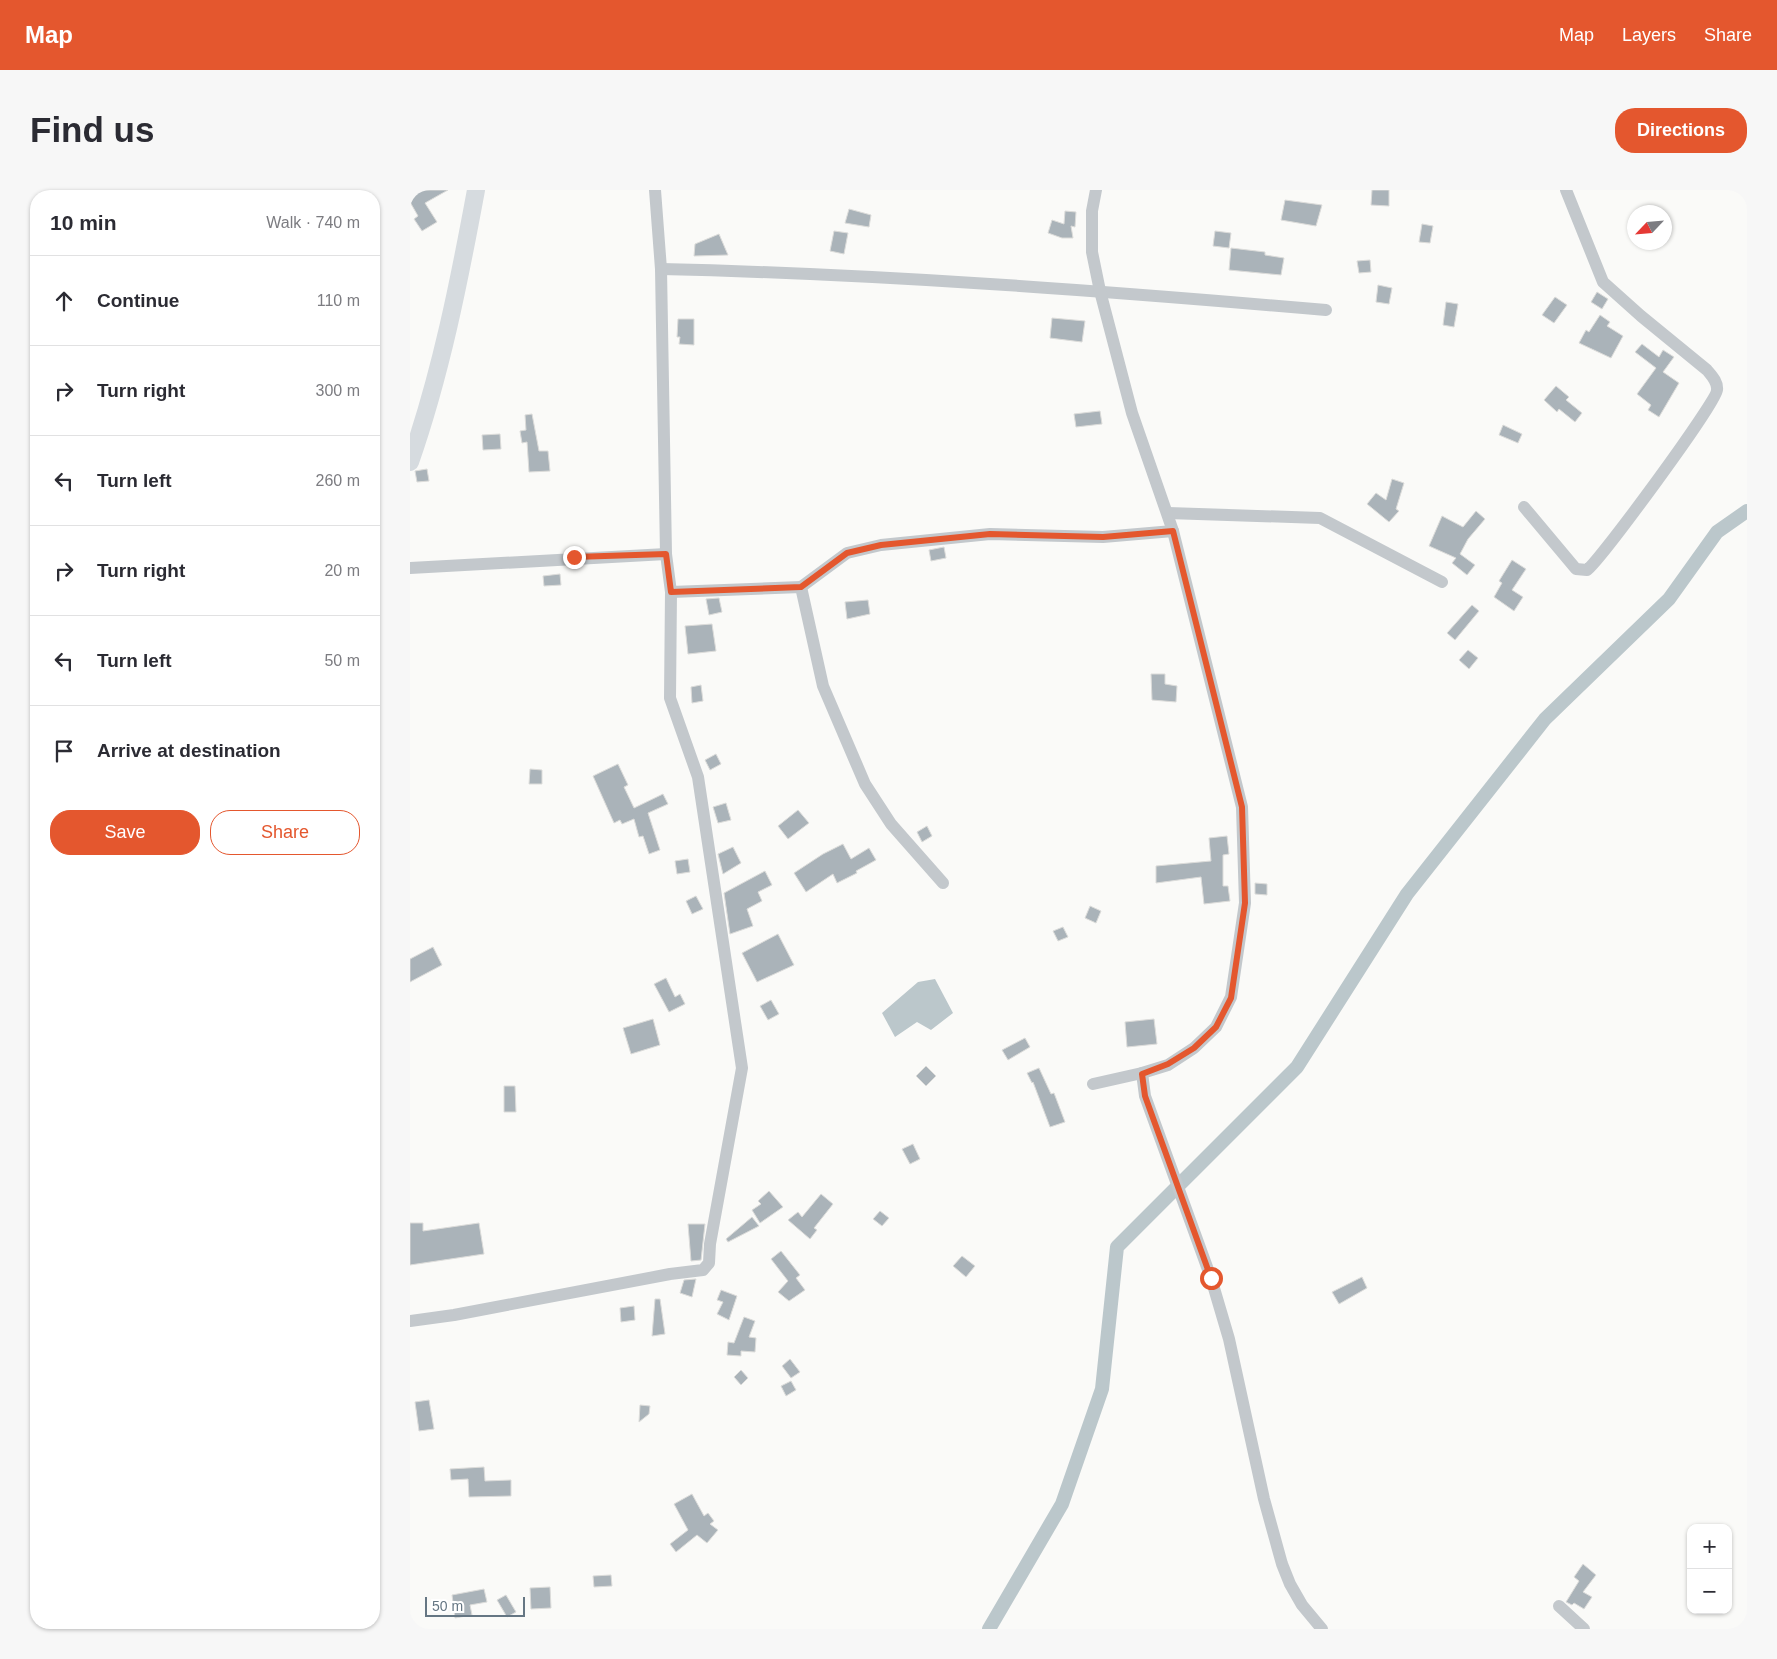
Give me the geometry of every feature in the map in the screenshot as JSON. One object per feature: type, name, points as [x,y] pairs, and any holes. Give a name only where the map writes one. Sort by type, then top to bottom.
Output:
[{"type":"main road","points":[[410,462],[424,423],[455,304],[476,190]]},
{"type":"street","points":[[410,1321],[454,1315],[670,1274],[703,1270],[709,1263],[710,1244],[742,1068],[698,777],[670,698],[671,592],[666,554],[661,269],[655,190]]},
{"type":"street","points":[[1093,1084],[1142,1074],[1174,1060],[1194,1048],[1216,1027],[1231,998],[1245,903],[1242,807],[1173,531],[1132,413],[1100,291],[1092,252],[1092,211],[1096,190]]},
{"type":"street","points":[[1524,508],[1576,569],[1587,570],[1606,550],[1708,409],[1718,391],[1716,381],[1707,370],[1603,282],[1566,190]]},
{"type":"street","points":[[661,269],[781,272],[1100,291],[1326,310]]},
{"type":"street","points":[[1168,514],[1320,518],[1442,582]]},
{"type":"street","points":[[671,592],[801,587],[847,553],[881,545],[990,534],[1103,537],[1173,531]]},
{"type":"street","points":[[410,568],[574,557],[666,554]]},
{"type":"street","points":[[801,587],[823,686],[865,784],[891,824],[944,883]]},
{"type":"street","points":[[1142,1074],[1145,1096],[1211,1278],[1229,1339],[1264,1499],[1282,1564],[1290,1584],[1302,1605],[1322,1629]]},
{"type":"street","points":[[1559,1606],[1584,1629]]},
{"type":"shaded area","points":[[935,979],[953,1013],[931,1030],[917,1022],[895,1037],[882,1013],[918,982]]},
{"type":"building","points":[[410,190],[448,190],[425,203],[437,222],[422,231],[414,219],[418,216],[410,202]]},
{"type":"building","points":[[1372,190],[1389,190],[1389,206],[1371,205]]},
{"type":"building","points":[[1285,200],[1322,205],[1316,226],[1281,220]]},
{"type":"building","points":[[849,209],[871,215],[869,227],[845,223]]},
{"type":"building","points":[[1065,211],[1076,212],[1075,227],[1071,226],[1073,238],[1062,238],[1048,233],[1052,220],[1064,224]]},
{"type":"building","points":[[1422,224],[1433,226],[1430,243],[1419,242]]},
{"type":"building","points":[[834,231],[848,233],[844,254],[830,251]]},
{"type":"building","points":[[1215,231],[1231,233],[1229,248],[1213,246]]},
{"type":"building","points":[[719,234],[728,255],[694,256],[695,244]]},
{"type":"building","points":[[1231,248],[1265,252],[1265,255],[1284,258],[1281,275],[1229,270]]},
{"type":"building","points":[[1370,260],[1371,272],[1359,273],[1357,261]]},
{"type":"building","points":[[1378,285],[1392,288],[1389,304],[1376,302]]},
{"type":"building","points":[[1597,292],[1608,299],[1602,309],[1591,302]]},
{"type":"building","points":[[1555,297],[1567,305],[1554,323],[1542,315]]},
{"type":"building","points":[[1446,302],[1458,304],[1454,327],[1443,325]]},
{"type":"building","points":[[1600,315],[1610,322],[1607,326],[1623,336],[1611,358],[1579,343],[1586,330],[1589,332]]},
{"type":"building","points":[[1052,318],[1085,321],[1082,342],[1050,338]]},
{"type":"building","points":[[678,319],[694,319],[694,345],[679,344],[680,337],[677,337]]},
{"type":"building","points":[[1642,344],[1659,357],[1663,350],[1674,357],[1663,372],[1679,383],[1659,417],[1648,410],[1651,405],[1637,394],[1656,368],[1635,352]]},
{"type":"building","points":[[1556,386],[1569,397],[1566,400],[1582,413],[1575,422],[1559,409],[1557,412],[1544,400]]},
{"type":"building","points":[[1100,411],[1102,424],[1076,427],[1074,414]]},
{"type":"building","points":[[532,414],[539,451],[548,451],[550,471],[529,472],[527,442],[522,443],[520,431],[526,430],[525,415]]},
{"type":"building","points":[[1503,425],[1522,434],[1518,443],[1499,435]]},
{"type":"building","points":[[500,434],[501,449],[483,450],[482,435]]},
{"type":"building","points":[[427,469],[429,481],[417,482],[415,471]]},
{"type":"building","points":[[1392,479],[1404,483],[1396,509],[1399,511],[1389,522],[1367,504],[1376,493],[1386,500]]},
{"type":"building","points":[[1476,511],[1485,519],[1468,539],[1460,554],[1475,565],[1467,575],[1452,563],[1456,558],[1429,546],[1442,516],[1463,527]]},
{"type":"building","points":[[944,547],[946,558],[931,561],[929,550]]},
{"type":"building","points":[[1512,560],[1526,569],[1512,590],[1523,597],[1514,611],[1494,597],[1502,583],[1499,581]]},
{"type":"building","points":[[560,574],[561,585],[544,586],[543,576]]},
{"type":"building","points":[[719,598],[722,612],[709,615],[706,599]]},
{"type":"building","points":[[868,600],[870,614],[847,619],[845,602]]},
{"type":"building","points":[[1472,605],[1479,611],[1455,640],[1447,633]]},
{"type":"building","points":[[712,624],[716,651],[688,654],[685,626]]},
{"type":"building","points":[[1468,650],[1478,658],[1469,669],[1459,660]]},
{"type":"building","points":[[1151,674],[1165,674],[1165,684],[1177,686],[1176,702],[1152,700]]},
{"type":"building","points":[[701,685],[703,701],[692,703],[691,687]]},
{"type":"building","points":[[716,754],[721,764],[710,770],[705,760]]},
{"type":"building","points":[[618,764],[628,785],[624,787],[634,808],[663,794],[668,804],[648,813],[660,850],[649,854],[643,836],[639,837],[634,819],[622,824],[620,820],[614,823],[593,776]]},
{"type":"building","points":[[530,769],[542,770],[542,784],[529,784]]},
{"type":"building","points":[[726,803],[731,820],[718,823],[713,807]]},
{"type":"building","points":[[798,810],[809,823],[788,839],[778,826]]},
{"type":"building","points":[[927,826],[932,836],[922,842],[917,832]]},
{"type":"building","points":[[1227,836],[1229,854],[1223,855],[1223,886],[1228,886],[1230,901],[1204,904],[1201,877],[1156,883],[1156,866],[1211,861],[1209,838]]},
{"type":"building","points":[[843,844],[851,859],[869,848],[876,860],[856,871],[857,873],[837,883],[833,874],[806,892],[794,873],[823,854]]},
{"type":"building","points":[[733,847],[741,863],[723,874],[718,854]]},
{"type":"building","points":[[688,859],[690,872],[677,874],[675,861]]},
{"type":"building","points":[[765,871],[772,885],[758,892],[762,901],[747,909],[753,926],[730,934],[724,893]]},
{"type":"building","points":[[1255,883],[1267,884],[1267,895],[1255,894]]},
{"type":"building","points":[[696,896],[703,909],[692,914],[686,901]]},
{"type":"building","points":[[1090,906],[1101,911],[1096,923],[1085,918]]},
{"type":"building","points":[[1063,927],[1068,937],[1058,941],[1053,931]]},
{"type":"building","points":[[778,934],[794,965],[757,982],[742,953]]},
{"type":"building","points":[[433,947],[442,965],[410,982],[410,959]]},
{"type":"building","points":[[666,978],[675,997],[680,994],[685,1004],[669,1012],[654,984]]},
{"type":"building","points":[[771,1000],[779,1014],[768,1020],[760,1006]]},
{"type":"building","points":[[653,1019],[660,1045],[631,1054],[623,1028]]},
{"type":"building","points":[[1154,1019],[1157,1044],[1127,1047],[1125,1022]]},
{"type":"building","points":[[1025,1038],[1030,1047],[1008,1060],[1002,1050]]},
{"type":"building","points":[[926,1066],[936,1076],[926,1086],[916,1076]]},
{"type":"building","points":[[1039,1068],[1051,1094],[1054,1093],[1065,1122],[1050,1127],[1033,1082],[1027,1073]]},
{"type":"building","points":[[504,1086],[515,1086],[516,1112],[504,1112]]},
{"type":"building","points":[[913,1144],[920,1159],[910,1164],[902,1149]]},
{"type":"building","points":[[769,1191],[783,1207],[760,1223],[752,1210],[761,1204],[758,1201]]},
{"type":"building","points":[[821,1194],[833,1204],[814,1228],[817,1230],[810,1239],[788,1220],[798,1212],[802,1217]]},
{"type":"building","points":[[880,1211],[889,1218],[882,1226],[873,1219]]},
{"type":"building","points":[[752,1217],[759,1226],[728,1242],[726,1239]]},
{"type":"building","points":[[410,1223],[423,1223],[423,1231],[479,1223],[484,1254],[410,1265]]},
{"type":"building","points":[[688,1224],[705,1224],[701,1260],[691,1261]]},
{"type":"building","points":[[781,1251],[800,1275],[796,1278],[805,1290],[789,1301],[778,1292],[788,1281],[771,1259]]},
{"type":"building","points":[[962,1256],[975,1266],[966,1277],[953,1266]]},
{"type":"building","points":[[1362,1277],[1367,1288],[1339,1304],[1332,1292]]},
{"type":"building","points":[[696,1279],[692,1297],[680,1293],[684,1280]]},
{"type":"building","points":[[721,1290],[737,1296],[729,1320],[717,1314],[723,1302],[717,1300]]},
{"type":"building","points":[[655,1299],[660,1299],[665,1334],[652,1336]]},
{"type":"building","points":[[634,1306],[635,1320],[621,1322],[620,1308]]},
{"type":"building","points":[[744,1317],[755,1321],[749,1337],[756,1338],[755,1352],[741,1351],[741,1356],[727,1355],[728,1342],[734,1343]]},
{"type":"building","points":[[790,1359],[800,1372],[791,1378],[782,1366]]},
{"type":"building","points":[[741,1370],[748,1378],[741,1385],[734,1377]]},
{"type":"building","points":[[791,1381],[796,1390],[786,1396],[781,1386]]},
{"type":"building","points":[[429,1400],[434,1429],[419,1431],[415,1402]]},
{"type":"building","points":[[640,1405],[650,1406],[649,1414],[639,1422]]},
{"type":"building","points":[[484,1467],[485,1481],[511,1480],[511,1496],[469,1497],[468,1479],[451,1480],[450,1469]]},
{"type":"building","points":[[692,1494],[704,1516],[708,1513],[714,1521],[710,1524],[718,1530],[707,1543],[697,1535],[676,1552],[670,1544],[688,1530],[674,1504]]},
{"type":"building","points":[[1583,1564],[1596,1575],[1583,1592],[1592,1597],[1584,1609],[1574,1603],[1572,1605],[1566,1602],[1579,1581],[1574,1577]]},
{"type":"building","points":[[611,1575],[612,1586],[594,1587],[593,1576]]},
{"type":"building","points":[[550,1587],[551,1608],[531,1609],[530,1588]]},
{"type":"building","points":[[484,1589],[487,1602],[470,1605],[472,1615],[455,1618],[452,1595]]},
{"type":"building","points":[[506,1595],[516,1612],[507,1617],[497,1600]]},
{"type":"waterway","points":[[989,1629],[1062,1504],[1102,1389],[1117,1247],[1297,1067],[1407,894],[1545,719],[1669,599],[1717,532],[1747,511]]},
{"type":"route","points":[[574,557],[666,554],[671,592],[801,587],[820,570],[847,553],[881,545],[990,534],[1103,537],[1173,531],[1242,807],[1245,903],[1231,998],[1216,1027],[1194,1048],[1168,1064],[1142,1074],[1145,1096],[1211,1278]]}]
